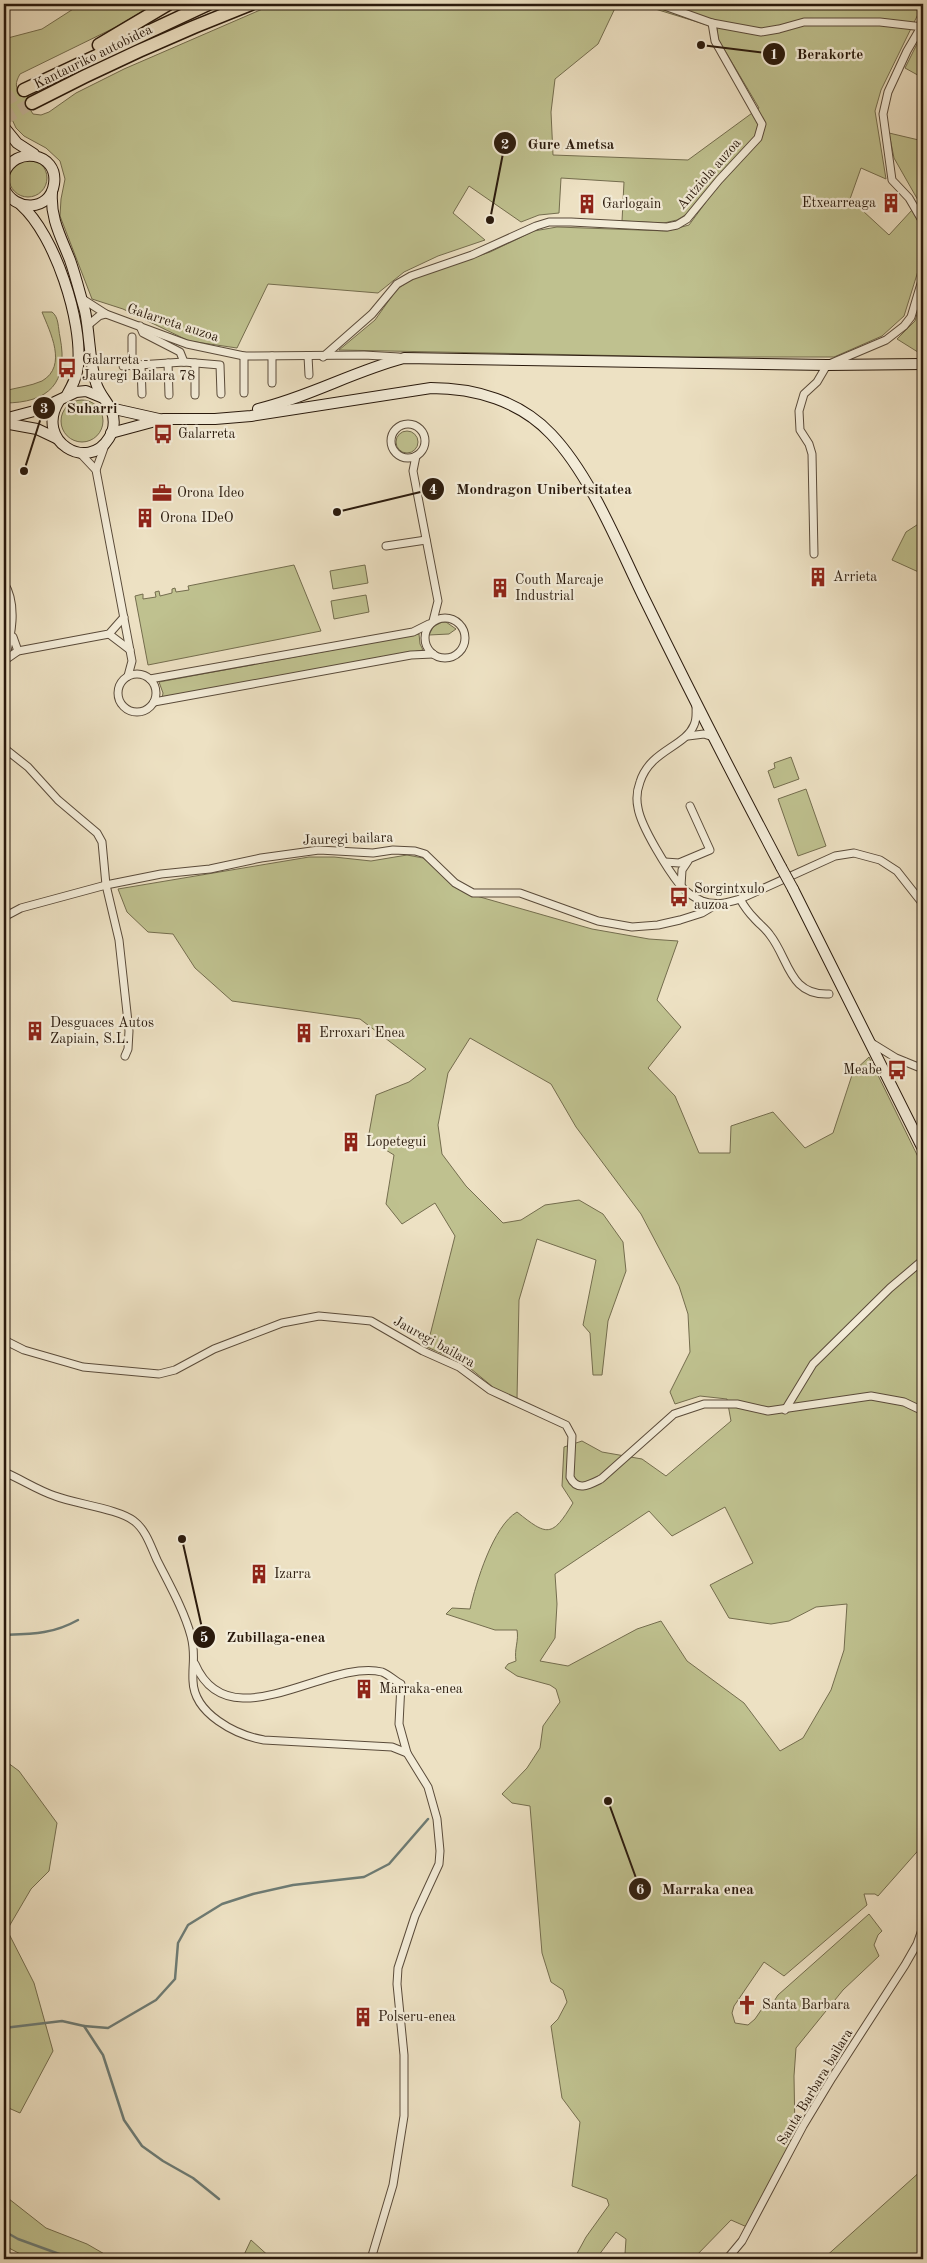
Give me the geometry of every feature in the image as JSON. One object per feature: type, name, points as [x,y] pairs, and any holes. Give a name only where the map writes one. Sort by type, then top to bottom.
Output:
[{"type":"highway","name":"Kantauriko autobidea","points":[[168,4],[113,38],[63,63],[24,90],[208,4]]},
{"type":"highway","name":"Kantauriko autobidea","points":[[32,103],[105,65],[198,24],[251,4]]},
{"type":"main road","points":[[4,127],[17,143],[34,155]]},
{"type":"main road","points":[[4,166],[15,158],[26,154],[34,155],[43,158],[50,166],[54,176],[51,207],[55,224],[70,260],[81,298],[96,383],[110,408],[114,425],[109,438]]},
{"type":"main road","points":[[4,188],[7,198],[21,206],[37,222],[66,287],[77,344],[78,366],[74,383],[63,398],[52,419],[56,438]]},
{"type":"main road","points":[[21,206],[38,205],[47,199],[52,192]]},
{"type":"main road","points":[[215,419],[301,396],[378,365],[404,358],[828,365],[923,364]]},
{"type":"main road","points":[[110,408],[163,419],[215,419],[251,416],[431,388],[455,388],[488,395],[513,406],[550,433],[582,474],[696,704],[793,889],[923,1149]]},
{"type":"main road","points":[[4,419],[33,412],[63,398],[86,391],[104,399]]},
{"type":"main road","points":[[4,423],[37,429],[56,438],[71,450],[80,453],[90,452],[109,438],[163,419]]},
{"type":"street","points":[[659,4],[712,23],[768,32],[804,22],[872,22],[922,27],[907,51],[888,92],[883,114],[892,180],[909,198],[923,222]]},
{"type":"street","name":"Antziola auzoa","points":[[323,357],[372,314],[397,284],[410,276],[472,254],[536,226],[549,222],[571,222],[667,227],[677,225],[687,219],[719,180],[758,138],[762,124],[715,42],[712,23]]},
{"type":"street","points":[[814,554],[812,454],[809,444],[800,430],[798,411],[804,394],[818,382],[828,365],[886,340],[904,326],[911,317],[923,277]]},
{"type":"street","name":"Galarreta auzoa","points":[[81,298],[106,314],[187,344],[244,356],[323,357],[364,355],[404,358]]},
{"type":"street","points":[[87,326],[99,316],[106,314]]},
{"type":"street","points":[[140,326],[143,333],[180,352],[184,362]]},
{"type":"street","points":[[132,337],[132,366]]},
{"type":"street","points":[[244,356],[244,393]]},
{"type":"street","points":[[272,356],[272,383]]},
{"type":"street","points":[[308,356],[308,375]]},
{"type":"street","points":[[122,366],[184,362],[220,365],[221,394]]},
{"type":"street","points":[[194,395],[195,363]]},
{"type":"street","points":[[168,364],[169,394]]},
{"type":"street","points":[[141,365],[142,394]]},
{"type":"street","points":[[413,471],[394,452],[390,440],[396,429],[405,424],[415,426],[423,433],[424,446],[416,456],[413,471],[438,606],[424,633],[424,641],[433,654]]},
{"type":"street","points":[[96,470],[109,438]]},
{"type":"street","points":[[80,453],[96,470],[130,650],[132,664],[128,676],[121,682],[118,689],[118,696],[126,710],[139,713],[145,711],[154,702],[411,655],[433,654],[447,658],[453,656],[462,647],[465,634],[462,628],[438,606]]},
{"type":"street","points":[[401,457],[410,458],[416,456]]},
{"type":"street","points":[[386,546],[426,540]]},
{"type":"street","points":[[4,584],[12,609],[10,643],[4,661]]},
{"type":"street","points":[[4,661],[16,652],[109,634],[124,617]]},
{"type":"street","points":[[132,664],[141,675],[150,679],[413,632],[440,618],[450,618]]},
{"type":"street","points":[[109,634],[130,650]]},
{"type":"street","points":[[9,635],[16,652]]},
{"type":"street","points":[[10,643],[16,652]]},
{"type":"street","points":[[128,676],[141,675]]},
{"type":"street","points":[[150,679],[156,690],[154,702]]},
{"type":"street","points":[[688,736],[694,725],[696,704]]},
{"type":"street","points":[[713,737],[704,734],[688,736],[654,759],[645,770],[637,795],[638,810],[642,823],[681,887],[702,901],[717,904]]},
{"type":"street","points":[[4,748],[28,766],[58,800],[97,833],[104,853],[106,885],[118,940],[129,1031],[128,1049],[125,1056]]},
{"type":"street","points":[[665,862],[679,863],[710,850],[690,806]]},
{"type":"street","name":"Jauregi bailara","points":[[4,916],[21,908],[106,885],[161,874],[210,869],[261,858],[319,850],[373,854],[393,850],[415,851],[426,854],[455,882],[473,893],[520,893],[598,921],[632,927],[658,925],[702,913],[717,904],[740,899],[835,856],[854,853],[880,860],[897,871],[923,904]]},
{"type":"street","points":[[681,887],[682,870],[688,860]]},
{"type":"street","points":[[740,899],[753,918],[770,935],[798,984],[807,991],[829,994]]},
{"type":"street","points":[[869,1042],[896,1058],[923,1069]]},
{"type":"street","points":[[785,1410],[813,1364],[890,1288],[923,1260]]},
{"type":"street","name":"Jauregi bailara","points":[[4,1340],[24,1350],[83,1367],[159,1374],[175,1370],[214,1349],[249,1334],[301,1318],[319,1316],[370,1321],[423,1351],[459,1367],[490,1390],[566,1424],[572,1436],[570,1477],[578,1486],[587,1486],[601,1479],[674,1414],[691,1407],[718,1403],[737,1404],[768,1411],[785,1410],[871,1396],[904,1402],[923,1411]]},
{"type":"street","points":[[4,1472],[50,1494],[126,1516],[135,1521],[146,1538],[181,1610],[190,1634],[195,1664],[200,1676],[207,1684],[227,1695],[248,1698],[298,1688],[363,1671],[383,1672],[401,1684],[399,1724],[407,1753],[424,1779],[432,1799],[440,1851],[439,1864],[415,1916],[398,1968],[397,1984],[404,2055],[404,2116],[393,2185],[371,2259]]},
{"type":"street","points":[[195,1664],[193,1681],[203,1707],[218,1720],[248,1737],[264,1740],[392,1747],[407,1753]]},
{"type":"street","name":"Santa Barbara bailara","points":[[727,2259],[742,2241],[803,2126],[905,1965],[923,1928]]},
{"type":"green space","points":[[81,4],[155,4],[116,27],[20,74],[17,87],[21,95],[28,96],[26,103],[33,114],[41,115],[49,112],[76,93],[124,69],[274,4],[617,4],[598,44],[555,79],[551,112],[553,155],[688,160],[759,108],[718,39],[717,28],[639,4],[923,4],[881,90],[875,111],[886,179],[861,168],[850,199],[889,235],[912,210],[923,231],[923,255],[904,316],[882,336],[834,357],[687,357],[339,350],[375,320],[397,289],[414,278],[490,252],[534,231],[557,227],[667,231],[689,225],[706,202],[677,220],[664,223],[622,221],[624,182],[561,178],[559,213],[539,215],[521,222],[469,186],[453,213],[485,240],[438,256],[404,272],[378,293],[268,284],[237,348],[189,341],[123,309],[92,299],[60,216],[65,179],[60,161],[46,148],[24,136],[16,128],[4,102],[4,39],[42,29]]},
{"type":"green space","points":[[923,32],[923,78],[905,68]]},
{"type":"green space","points":[[889,133],[923,141],[923,209],[894,158]]},
{"type":"green space","points":[[28,159],[35,160],[41,165],[46,171],[46,185],[41,191],[35,196],[28,197],[21,196],[15,191],[10,185],[9,178],[10,171],[15,165],[21,160]]},
{"type":"green space","points":[[923,292],[923,354],[921,354],[897,339],[915,321]]},
{"type":"green space","points":[[42,312],[52,312],[57,320],[62,353],[58,378],[44,394],[20,402],[4,403],[4,391],[42,381],[50,375],[54,367],[56,358],[55,348]]},
{"type":"green space","points":[[82,400],[97,406],[103,421],[97,436],[82,442],[67,436],[61,421],[67,406]]},
{"type":"green space","points":[[407,431],[415,434],[418,442],[415,450],[407,453],[399,450],[396,442],[399,434]]},
{"type":"green space","points":[[923,521],[923,574],[892,560],[906,532]]},
{"type":"green space","points":[[294,565],[321,631],[148,665],[135,596],[143,594],[143,599],[156,597],[155,592],[159,591],[160,596],[172,593],[172,589],[175,588],[176,592],[189,590],[188,586]]},
{"type":"green space","points":[[365,565],[368,583],[333,589],[330,571]]},
{"type":"green space","points":[[366,595],[369,612],[334,619],[331,601]]},
{"type":"green space","points":[[446,622],[456,629],[449,634],[429,635],[433,627]]},
{"type":"green space","points":[[419,634],[423,650],[162,699],[163,693],[159,682]]},
{"type":"green space","points":[[791,757],[799,779],[774,788],[768,771],[775,768],[774,763]]},
{"type":"green space","points":[[806,789],[826,846],[798,856],[778,799]]},
{"type":"green space","points":[[407,855],[423,858],[473,895],[592,929],[649,939],[678,941],[657,1000],[681,1027],[648,1068],[675,1096],[699,1153],[730,1153],[731,1126],[773,1112],[805,1148],[833,1133],[853,1072],[869,1057],[923,1167],[923,1845],[878,1896],[875,1894],[864,1894],[867,1905],[784,1976],[764,1962],[734,2006],[732,2013],[735,2023],[748,2025],[755,2019],[766,2003],[771,2006],[778,1995],[869,1914],[882,1931],[874,1945],[879,1956],[843,1990],[796,2048],[794,2076],[795,2135],[747,2227],[731,2220],[693,2259],[622,2259],[625,2254],[626,2239],[616,2232],[596,2259],[574,2259],[586,2237],[609,2205],[607,2199],[572,2186],[580,2122],[562,2098],[551,2026],[558,2019],[567,2002],[563,1990],[551,1982],[542,1953],[530,1806],[512,1803],[502,1794],[527,1768],[540,1748],[543,1726],[560,1702],[556,1689],[550,1685],[517,1676],[505,1668],[508,1664],[516,1661],[517,1630],[495,1630],[446,1614],[452,1608],[470,1609],[476,1585],[487,1556],[500,1529],[508,1519],[517,1512],[535,1526],[548,1530],[560,1523],[573,1503],[562,1486],[564,1447],[582,1441],[602,1452],[642,1459],[666,1476],[731,1421],[727,1399],[700,1396],[675,1404],[670,1392],[690,1352],[688,1314],[679,1286],[641,1214],[576,1127],[551,1084],[470,1038],[448,1073],[438,1125],[442,1154],[466,1186],[503,1223],[521,1220],[545,1205],[579,1200],[603,1214],[623,1242],[626,1271],[608,1321],[602,1375],[593,1375],[590,1333],[583,1325],[596,1260],[537,1239],[519,1300],[517,1399],[499,1392],[465,1364],[427,1347],[455,1236],[435,1203],[402,1224],[386,1204],[394,1155],[368,1139],[376,1095],[409,1082],[426,1069],[360,1019],[232,1001],[195,968],[173,934],[148,932],[127,912],[118,889],[309,857],[334,857],[371,861]],"holes":[[[725,1507],[753,1563],[710,1585],[729,1618],[771,1624],[789,1621],[816,1607],[847,1604],[844,1650],[831,1690],[803,1738],[780,1751],[744,1703],[687,1661],[661,1621],[637,1629],[568,1666],[540,1661],[555,1638],[557,1604],[555,1574],[649,1511],[672,1536]]]},
{"type":"green space","points":[[4,1760],[19,1771],[57,1823],[49,1871],[31,1889],[7,1930],[34,1983],[53,2051],[20,2113],[4,2106]]},
{"type":"green space","points":[[923,2169],[923,2259],[823,2259]]},
{"type":"green space","points":[[4,2195],[46,2228],[87,2244],[113,2259],[30,2259],[4,2247]]},
{"type":"green space","points":[[251,2240],[272,2259],[242,2259]]},
{"type":"waterway","points":[[4,1635],[34,1634],[51,1631],[78,1620]]},
{"type":"waterway","points":[[84,2026],[108,2028],[156,2000],[175,1979],[178,1943],[188,1925],[222,1904],[253,1894],[293,1885],[364,1877],[389,1864],[428,1819]]},
{"type":"waterway","points":[[4,2028],[62,2021],[84,2026],[103,2055],[124,2120],[142,2146],[163,2161],[193,2178],[219,2199]]},
{"type":"waterway","points":[[4,2231],[18,2239],[73,2259]]},
{"type":"tunnel","points":[[4,101],[24,90]]},
{"type":"tunnel","points":[[4,119],[32,103]]},
{"type":"place","name":"Berakorte","points":[[701,45]]},
{"type":"place","name":"Etxearreaga","points":[[891,203]]},
{"type":"place","name":"Garlogain","points":[[587,204]]},
{"type":"place","name":"Gure Ametsa","points":[[490,220]]},
{"type":"place","name":"Galarreta - Jauregi Bailara 78","points":[[67,368]]},
{"type":"place","name":"Galarreta","points":[[163,434]]},
{"type":"place","name":"Suharri","points":[[24,471]]},
{"type":"place","name":"Orona Ideo","points":[[162,493]]},
{"type":"place","name":"Mondragon Unibertsitatea","points":[[337,512]]},
{"type":"place","name":"Orona IDeO","points":[[145,518]]},
{"type":"place","name":"Arrieta","points":[[818,577]]},
{"type":"place","name":"Couth Marcaje Industrial","points":[[500,588]]},
{"type":"place","name":"Sorgintxulo auzoa","points":[[679,897]]},
{"type":"place","name":"Desguaces Autos Zapiain, S.L.","points":[[35,1031]]},
{"type":"place","name":"Erroxari Enea","points":[[304,1033]]},
{"type":"place","name":"Meabe","points":[[897,1070]]},
{"type":"place","name":"Lopetegui","points":[[351,1142]]},
{"type":"place","name":"Zubillaga-enea","points":[[182,1539]]},
{"type":"place","name":"Izarra","points":[[259,1574]]},
{"type":"place","name":"Marraka-enea","points":[[364,1689]]},
{"type":"place","name":"Marraka enea","points":[[608,1801]]},
{"type":"place","name":"Santa Barbara","points":[[747,2005]]},
{"type":"place","name":"Polseru-enea","points":[[363,2017]]}]
